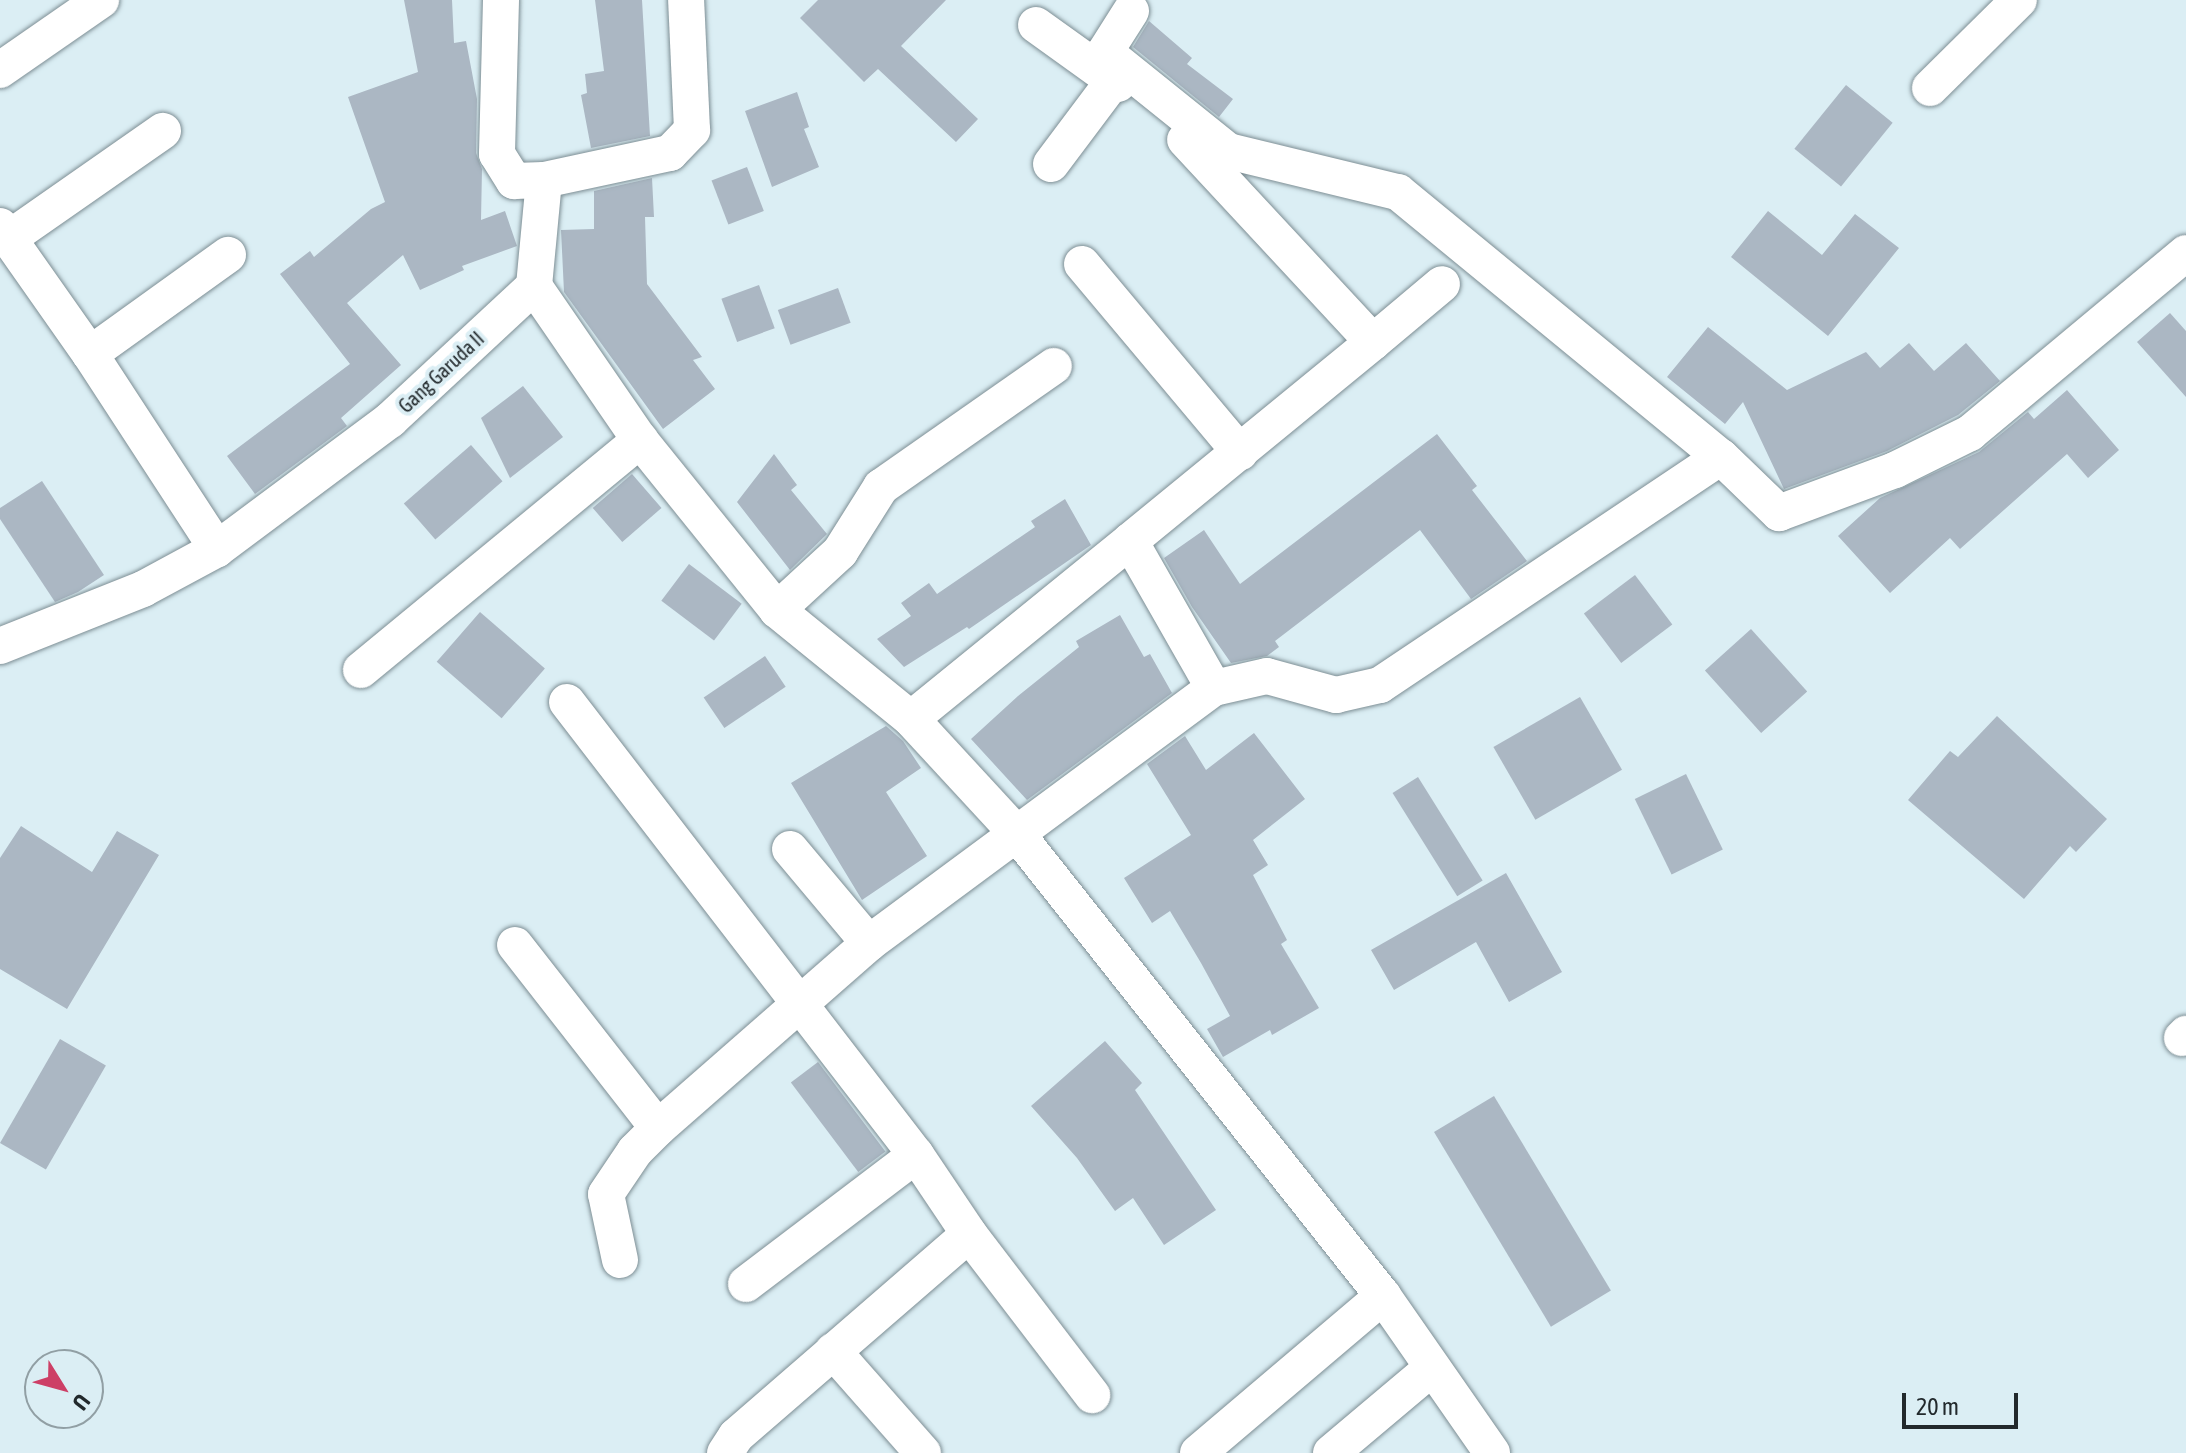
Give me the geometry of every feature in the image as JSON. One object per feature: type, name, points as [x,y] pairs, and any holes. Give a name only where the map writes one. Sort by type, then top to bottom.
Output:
[{"type":"street","points":[[0,70],[101,0]]},
{"type":"street","points":[[501,0],[497,154],[514,181],[544,180],[670,153],[692,130],[686,0]]},
{"type":"street","points":[[1930,88],[2019,0]]},
{"type":"street","points":[[1131,11],[1105,52],[1228,151],[1398,192],[1721,457],[1779,513],[1895,470],[1970,433],[2186,253]]},
{"type":"street","points":[[1036,25],[1114,80],[1197,150],[1373,342]]},
{"type":"street","points":[[1051,164],[1114,80]]},
{"type":"street","points":[[163,131],[4,232],[90,354],[217,549]]},
{"type":"street","points":[[544,180],[534,286],[640,440],[777,610],[911,719],[1017,834],[1383,1296],[1492,1453]]},
{"type":"street","points":[[90,354],[228,255]]},
{"type":"street","points":[[1082,264],[1240,452]]},
{"type":"street","points":[[911,719],[1442,284]]},
{"type":"street","name":"Gang Garuda II","points":[[0,646],[143,589],[217,549],[390,420],[534,286]]},
{"type":"street","points":[[777,610],[840,552],[881,487],[1054,366]]},
{"type":"street","points":[[361,670],[640,440]]},
{"type":"street","points":[[620,1260],[606,1194],[635,1151],[658,1128],[869,943],[1214,688],[1267,676],[1336,695],[1380,685],[1721,457]]},
{"type":"street","points":[[1130,541],[1214,688]]},
{"type":"street","points":[[567,702],[916,1155],[969,1234],[1092,1395]]},
{"type":"street","points":[[790,849],[869,943]]},
{"type":"street","points":[[515,945],[658,1128]]},
{"type":"street","points":[[746,1284],[916,1155]]},
{"type":"street","points":[[725,1453],[736,1436],[969,1234]]},
{"type":"street","points":[[1198,1453],[1383,1296]]},
{"type":"street","points":[[833,1351],[923,1453]]},
{"type":"street","points":[[1331,1453],[1432,1368]]},
{"type":"building","points":[[404,0],[452,0],[454,43],[466,41],[477,99],[476,153],[482,169],[481,220],[505,211],[517,246],[462,266],[464,270],[420,290],[403,255],[347,303],[401,365],[341,418],[347,426],[255,494],[227,456],[350,364],[280,274],[310,251],[314,257],[371,209],[385,202],[348,97],[418,72]]},
{"type":"building","points":[[595,0],[642,0],[650,136],[591,148],[581,95],[587,93],[585,74],[604,71]]},
{"type":"building","points":[[818,0],[946,0],[901,46],[978,119],[956,142],[878,69],[864,82],[800,18]]},
{"type":"building","points":[[1149,21],[1192,58],[1187,64],[1233,99],[1219,117],[1133,47]]},
{"type":"building","points":[[1846,85],[1893,123],[1841,186],[1794,149]]},
{"type":"building","points":[[797,92],[809,127],[804,129],[819,167],[772,187],[745,111]]},
{"type":"building","points":[[747,167],[764,211],[728,224],[712,181]]},
{"type":"building","points":[[652,178],[654,217],[645,217],[647,284],[702,357],[693,360],[715,389],[663,429],[564,292],[561,230],[594,229],[594,191]]},
{"type":"building","points":[[1768,211],[1822,255],[1855,214],[1899,248],[1828,336],[1731,257]]},
{"type":"building","points":[[759,285],[775,328],[737,342],[721,299]]},
{"type":"building","points":[[838,288],[851,323],[791,345],[778,310]]},
{"type":"building","points":[[2170,313],[2186,331],[2186,397],[2137,342]]},
{"type":"building","points":[[1708,327],[1787,390],[1866,352],[1880,368],[1909,343],[1934,371],[1966,343],[2000,381],[1958,415],[1887,451],[1784,489],[1743,402],[1725,424],[1667,377]]},
{"type":"building","points":[[523,386],[563,437],[510,478],[481,418]]},
{"type":"building","points":[[2067,390],[2119,450],[2088,478],[2067,454],[1960,549],[1950,538],[1890,593],[1838,536],[1880,498],[1979,452],[2028,412],[2034,419]]},
{"type":"building","points":[[1437,434],[1477,486],[1472,490],[1527,561],[1471,599],[1420,530],[1275,641],[1279,647],[1267,656],[1231,663],[1192,607],[1164,558],[1204,530],[1240,584]]},
{"type":"building","points":[[471,445],[502,481],[435,540],[404,503]]},
{"type":"building","points":[[774,454],[797,485],[791,490],[827,534],[790,570],[737,502]]},
{"type":"building","points":[[632,474],[662,508],[622,542],[593,508]]},
{"type":"building","points":[[42,481],[104,575],[55,602],[0,519],[0,508]]},
{"type":"building","points":[[1065,499],[1091,545],[969,629],[967,627],[904,667],[877,639],[911,616],[901,603],[929,583],[937,594],[1035,527],[1031,521]]},
{"type":"building","points":[[689,564],[742,604],[714,640],[661,601]]},
{"type":"building","points":[[1635,575],[1672,625],[1621,663],[1584,614]]},
{"type":"building","points":[[480,612],[545,668],[502,718],[437,662]]},
{"type":"building","points":[[1120,615],[1144,657],[1150,654],[1172,693],[1027,800],[971,739],[1079,647],[1076,641]]},
{"type":"building","points":[[1751,629],[1807,691],[1761,733],[1705,670]]},
{"type":"building","points":[[765,656],[786,687],[724,728],[704,697]]},
{"type":"building","points":[[1580,697],[1622,770],[1535,820],[1493,747]]},
{"type":"building","points":[[1997,716],[2107,819],[2076,852],[2070,846],[2024,899],[1908,800],[1950,751],[1958,757]]},
{"type":"building","points":[[886,726],[903,741],[921,768],[886,792],[927,856],[862,900],[791,783]]},
{"type":"building","points":[[1254,733],[1305,799],[1253,840],[1268,865],[1253,875],[1287,940],[1281,944],[1319,1008],[1272,1035],[1270,1030],[1223,1057],[1207,1029],[1230,1016],[1201,963],[1170,911],[1152,923],[1124,878],[1191,835],[1147,764],[1185,736],[1206,770]]},
{"type":"building","points":[[1686,774],[1723,849],[1672,874],[1635,799]]},
{"type":"building","points":[[1418,777],[1483,880],[1457,896],[1393,793]]},
{"type":"building","points":[[21,826],[92,872],[117,831],[159,855],[67,1009],[0,969],[0,858]]},
{"type":"building","points":[[1506,873],[1562,972],[1509,1002],[1476,942],[1394,990],[1371,950]]},
{"type":"building","points":[[60,1039],[106,1066],[46,1169],[0,1143]]},
{"type":"building","points":[[1105,1041],[1142,1083],[1135,1090],[1216,1210],[1164,1245],[1133,1198],[1115,1211],[1077,1158],[1031,1106]]},
{"type":"building","points":[[818,1062],[885,1151],[858,1172],[791,1082]]},
{"type":"building","points":[[1494,1096],[1611,1291],[1551,1327],[1434,1132]]}]
